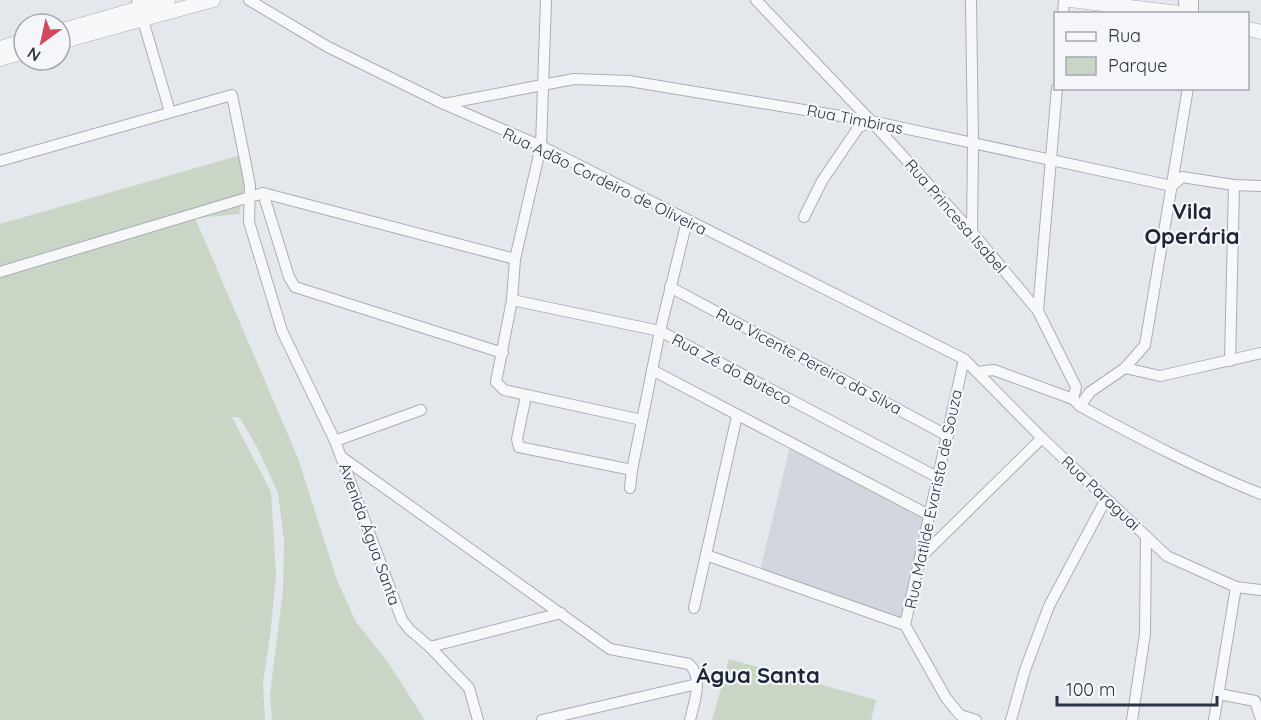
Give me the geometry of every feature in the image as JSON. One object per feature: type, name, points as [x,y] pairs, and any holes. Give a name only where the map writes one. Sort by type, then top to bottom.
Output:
[{"type":"street","points":[[72,37],[168,0]]},
{"type":"street","points":[[72,28],[139,10],[213,0]]},
{"type":"street","name":"Rua Adão Cordeiro de Oliveira","points":[[249,0],[328,47],[444,104],[541,146],[964,359]]},
{"type":"street","points":[[546,0],[541,146],[515,259],[512,300],[496,382],[504,390],[526,396],[642,420]]},
{"type":"street","name":"Rua Princesa Isabel","points":[[756,0],[872,121],[972,232],[1038,311],[1076,387],[1077,402]]},
{"type":"street","points":[[971,0],[972,232]]},
{"type":"street","points":[[1070,0],[1187,10],[1193,0]]},
{"type":"street","points":[[0,161],[170,112],[139,10]]},
{"type":"street","name":"Rua Timbiras","points":[[444,104],[574,79],[628,81],[872,121],[1172,186],[1182,177],[1234,185],[1261,186]]},
{"type":"street","points":[[1038,311],[1057,90]]},
{"type":"street","points":[[1077,402],[1125,368],[1145,345],[1188,90]]},
{"type":"street","name":"Avenida Água Santa","points":[[170,112],[232,95],[250,197],[249,222],[282,331],[335,441],[402,620],[469,688],[478,720]]},
{"type":"street","points":[[804,217],[822,181],[858,128],[872,121]]},
{"type":"street","points":[[1230,361],[1234,185]]},
{"type":"street","points":[[0,272],[263,193],[515,259]]},
{"type":"street","points":[[263,193],[289,277],[295,287],[503,354]]},
{"type":"street","points":[[630,488],[660,331],[687,220]]},
{"type":"street","name":"Rua Vicente Pereira da Silva","points":[[670,286],[948,436]]},
{"type":"street","name":"Rua Zé do Buteco","points":[[512,300],[660,331],[937,477]]},
{"type":"street","points":[[1125,368],[1160,376],[1261,353]]},
{"type":"street","name":"Rua Paraguai","points":[[964,359],[1042,438],[1167,556],[1236,587],[1261,590]]},
{"type":"street","name":"Rua Matilde Evaristo de Souza","points":[[964,359],[905,625],[946,698],[960,715],[976,720]]},
{"type":"street","points":[[652,370],[929,515]]},
{"type":"street","points":[[977,372],[993,370],[1077,402],[1157,448],[1261,494]]},
{"type":"street","points":[[526,396],[517,438],[519,447],[632,470]]},
{"type":"street","points":[[335,441],[421,410]]},
{"type":"street","points":[[694,608],[737,416]]},
{"type":"street","points":[[921,557],[1042,438]]},
{"type":"street","points":[[342,458],[610,649],[689,664],[696,673],[697,684],[690,720]]},
{"type":"street","points":[[1011,720],[1025,670],[1049,606],[1106,499]]},
{"type":"street","points":[[1132,720],[1145,634],[1146,536]]},
{"type":"street","points":[[706,555],[905,625]]},
{"type":"street","points":[[1214,720],[1236,587]]},
{"type":"street","points":[[430,647],[561,613]]},
{"type":"street","points":[[542,720],[697,684]]},
{"type":"street","points":[[1219,694],[1255,701],[1261,719]]},
{"type":"shaded area","points":[[790,447],[924,518],[902,620],[760,570]]},
{"type":"green space","points":[[241,155],[245,186],[239,214],[195,218],[298,458],[337,580],[356,622],[389,664],[425,720],[272,720],[270,694],[283,591],[284,541],[278,493],[257,447],[240,418],[232,417],[271,492],[276,574],[263,684],[265,720],[0,720],[0,224]]},
{"type":"green space","points":[[729,659],[876,700],[871,720],[712,720]]},
{"type":"district","name":"Vila Operária","points":[[1192,224]]},
{"type":"district","name":"Água Santa","points":[[758,675]]}]
